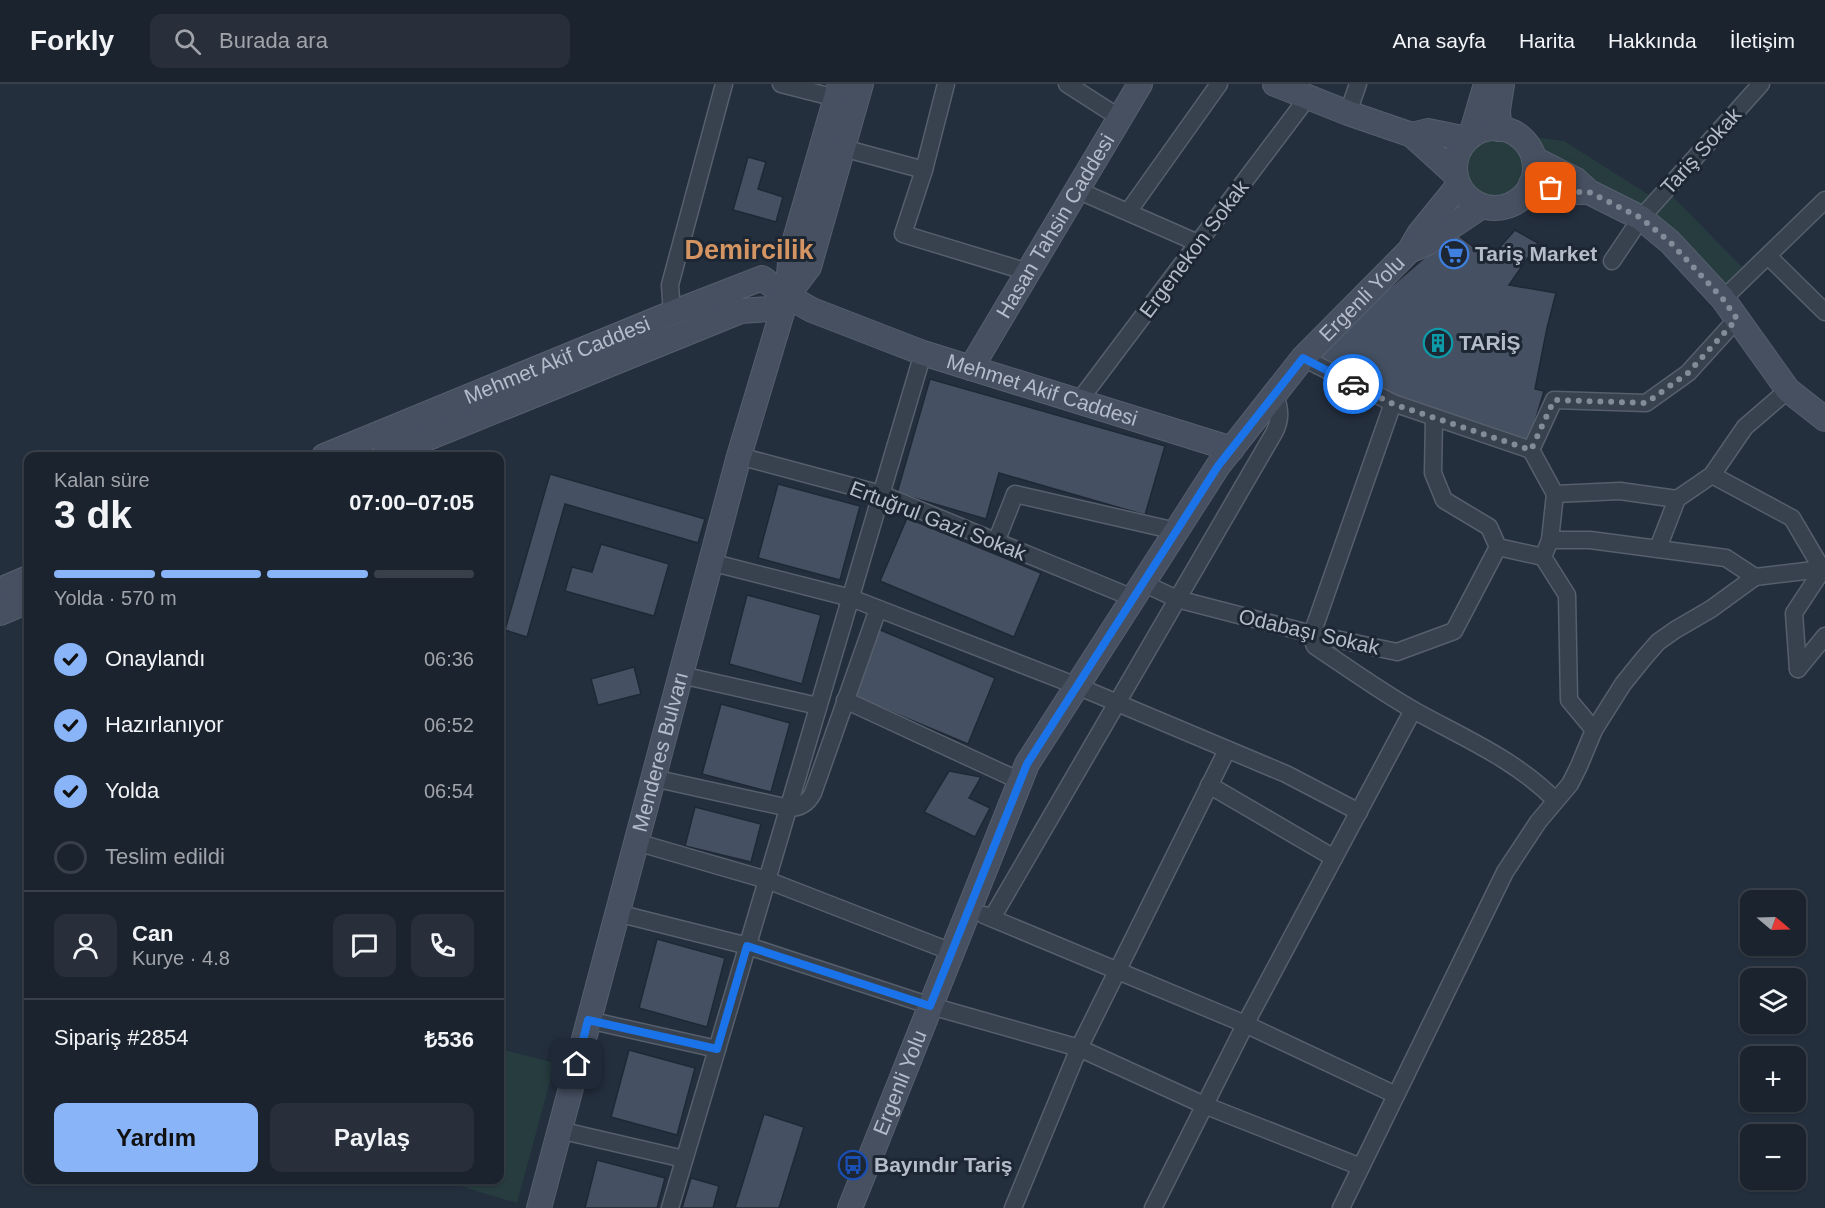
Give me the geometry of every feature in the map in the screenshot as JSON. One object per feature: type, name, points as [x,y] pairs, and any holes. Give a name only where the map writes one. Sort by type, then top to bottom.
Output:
[{"type":"street","points":[[672,313],[670,285],[724,84]]},
{"type":"street","points":[[781,84],[838,91]]},
{"type":"street","name":"Menderes Bulvarı","points":[[787,296],[809,267],[861,84]]},
{"type":"street","points":[[946,84],[924,170],[903,234],[1028,272]]},
{"type":"street","points":[[1066,84],[1120,118]]},
{"type":"street","name":"Hasan Tahsin Caddesi","points":[[971,368],[1140,84]]},
{"type":"street","points":[[1128,212],[1220,84]]},
{"type":"street","points":[[1275,84],[1412,135],[1457,180],[1472,202],[1482,206],[1495,208],[1508,206],[1519,200],[1531,184],[1534,159],[1525,142],[1510,132],[1491,128],[1469,137],[1428,131],[1412,135]]},
{"type":"street","points":[[1348,113],[1358,84]]},
{"type":"street","name":"Tariş Sokak","points":[[1612,261],[1641,218],[1761,84]]},
{"type":"street","points":[[1486,85],[1498,110],[1499,129]]},
{"type":"street","points":[[1409,251],[1457,180],[1455,162],[1459,151],[1469,137],[1486,85]]},
{"type":"street","name":"Menderes Bulvarı","points":[[539,1208],[739,456],[787,296],[791,253],[838,91]]},
{"type":"street","name":"Ergenekon Sokak","points":[[1079,401],[1308,97]]},
{"type":"street","points":[[843,148],[924,170]]},
{"type":"street","points":[[1534,159],[1576,180],[1589,192],[1641,218],[1670,242],[1723,299],[1788,390],[1823,411]]},
{"type":"street","points":[[1531,184],[1571,192],[1589,192]]},
{"type":"street","points":[[1077,190],[1198,243]]},
{"type":"street","points":[[1723,299],[1825,200]]},
{"type":"street","name":"Ergenli Yolu","points":[[850,1208],[1027,764],[1218,466],[1303,358],[1409,251],[1427,243],[1482,206]]},
{"type":"street","points":[[1768,256],[1825,312]]},
{"type":"street","name":"Mehmet Akif Caddesi","points":[[334,452],[762,278],[812,310],[923,353],[1232,448]]},
{"type":"street","name":"Mehmet Akif Caddesi","points":[[394,452],[741,311],[770,309],[787,296]]},
{"type":"street","points":[[1531,450],[1554,400],[1646,403],[1688,373],[1737,319]]},
{"type":"street","points":[[670,1208],[923,353]]},
{"type":"street","points":[[1303,358],[1393,404],[1531,450],[1555,494],[1550,540],[1543,557]]},
{"type":"street","points":[[1658,548],[1677,499],[1712,475],[1745,427],[1788,390]]},
{"type":"street","points":[[992,918],[1278,425],[1279,409],[1274,395]]},
{"type":"street","points":[[1393,404],[1312,639],[1315,646],[1413,710],[1503,759],[1542,786],[1556,800]]},
{"type":"street","points":[[1434,417],[1433,473],[1444,500],[1489,527],[1498,547],[1543,557],[1567,595],[1569,700],[1594,730]]},
{"type":"street","name":"Ertuğrul Gazi Sokak","points":[[739,456],[881,495],[996,542],[1138,591]]},
{"type":"street","points":[[1712,475],[1792,518],[1824,568]]},
{"type":"street","points":[[1555,494],[1620,491],[1677,499]]},
{"type":"street","points":[[996,542],[1015,494],[1176,531]]},
{"type":"street","points":[[1550,540],[1590,540],[1726,558],[1755,577]]},
{"type":"street","name":"Odabaşı Sokak","points":[[1138,591],[1312,634],[1397,652],[1454,631],[1498,547]]},
{"type":"street","points":[[711,562],[850,598],[1077,686],[1286,774],[1359,812]]},
{"type":"street","points":[[1341,1208],[1505,872],[1522,845],[1570,784],[1594,730],[1623,684],[1658,642],[1712,609],[1755,577],[1824,568]]},
{"type":"street","points":[[1824,568],[1794,613],[1798,669],[1825,636]]},
{"type":"street","points":[[0,590],[24,580]]},
{"type":"street","points":[[0,613],[24,603]]},
{"type":"street","points":[[653,778],[789,808],[803,805],[811,798],[878,609]]},
{"type":"street","points":[[681,675],[818,706]]},
{"type":"street","points":[[845,700],[1020,781]]},
{"type":"street","points":[[1153,1208],[1245,1024],[1413,710]]},
{"type":"street","points":[[1013,1208],[1079,1048],[1227,750]]},
{"type":"street","points":[[1209,785],[1334,858]]},
{"type":"street","points":[[636,842],[767,880],[952,952]]},
{"type":"street","points":[[969,909],[1245,1024],[1396,1095]]},
{"type":"street","points":[[617,913],[747,946],[930,1006],[1079,1048],[1204,1105],[1361,1167]]},
{"type":"street","points":[[588,1020],[717,1049]]},
{"type":"street","points":[[559,1130],[684,1159]]},
{"type":"green space","points":[[1526,136],[1564,141],[1649,195],[1637,209],[1551,165]]},
{"type":"green space","points":[[1495,138],[1517,147],[1526,169],[1517,191],[1495,200],[1473,191],[1464,169],[1473,147]]},
{"type":"green space","points":[[1669,193],[1742,267],[1724,286],[1649,213]]},
{"type":"green space","points":[[504,1050],[555,1063],[517,1203],[453,1184],[504,1184]]},
{"type":"building","points":[[748,157],[766,162],[758,189],[783,197],[776,222],[733,210]]},
{"type":"building","name":"TARİŞ","points":[[1515,230],[1538,243],[1509,285],[1556,293],[1535,389],[1544,391],[1528,445],[1417,406],[1318,358],[1347,325],[1454,232],[1489,259]]},
{"type":"building","points":[[930,379],[1165,446],[1145,515],[999,473],[986,519],[897,493]]},
{"type":"building","points":[[550,474],[705,519],[698,543],[565,504],[527,637],[505,630]]},
{"type":"building","points":[[778,484],[860,506],[840,580],[758,558]]},
{"type":"building","points":[[907,518],[1041,573],[1014,637],[880,581]]},
{"type":"building","points":[[601,544],[669,564],[654,616],[565,591],[572,567],[592,572]]},
{"type":"building","points":[[747,595],[821,615],[802,684],[729,664]]},
{"type":"building","points":[[878,629],[995,678],[968,744],[851,695]]},
{"type":"building","points":[[634,667],[641,694],[598,705],[591,679]]},
{"type":"building","points":[[721,704],[790,723],[771,792],[702,774]]},
{"type":"building","points":[[949,771],[981,777],[969,798],[990,808],[975,837],[924,812]]},
{"type":"building","points":[[695,807],[761,824],[751,862],[685,846]]},
{"type":"building","points":[[657,939],[725,958],[707,1027],[639,1008]]},
{"type":"building","points":[[629,1050],[695,1068],[677,1135],[611,1117]]},
{"type":"building","points":[[764,1114],[804,1127],[779,1208],[735,1208]]},
{"type":"building","points":[[597,1160],[665,1178],[657,1208],[585,1208]]},
{"type":"building","points":[[691,1178],[719,1186],[713,1208],[682,1208]]},
{"type":"way so far","points":[[1353,384],[1393,404],[1531,450],[1554,400],[1646,403],[1688,373],[1737,319],[1723,299],[1670,242],[1641,218],[1589,192],[1571,192],[1551,188]]},
{"type":"place","name":"Tariş Market","points":[[1454,254]]},
{"type":"place","name":"TARİŞ","points":[[1438,343]]},
{"type":"place","name":"Bayındır Tariş","points":[[853,1165]]},
{"type":"district","name":"Demircilik","points":[[749,250]]},
{"type":"route","points":[[577,1064],[588,1020],[717,1049],[747,946],[930,1006],[1027,764],[1218,466],[1303,358],[1353,384]]}]
